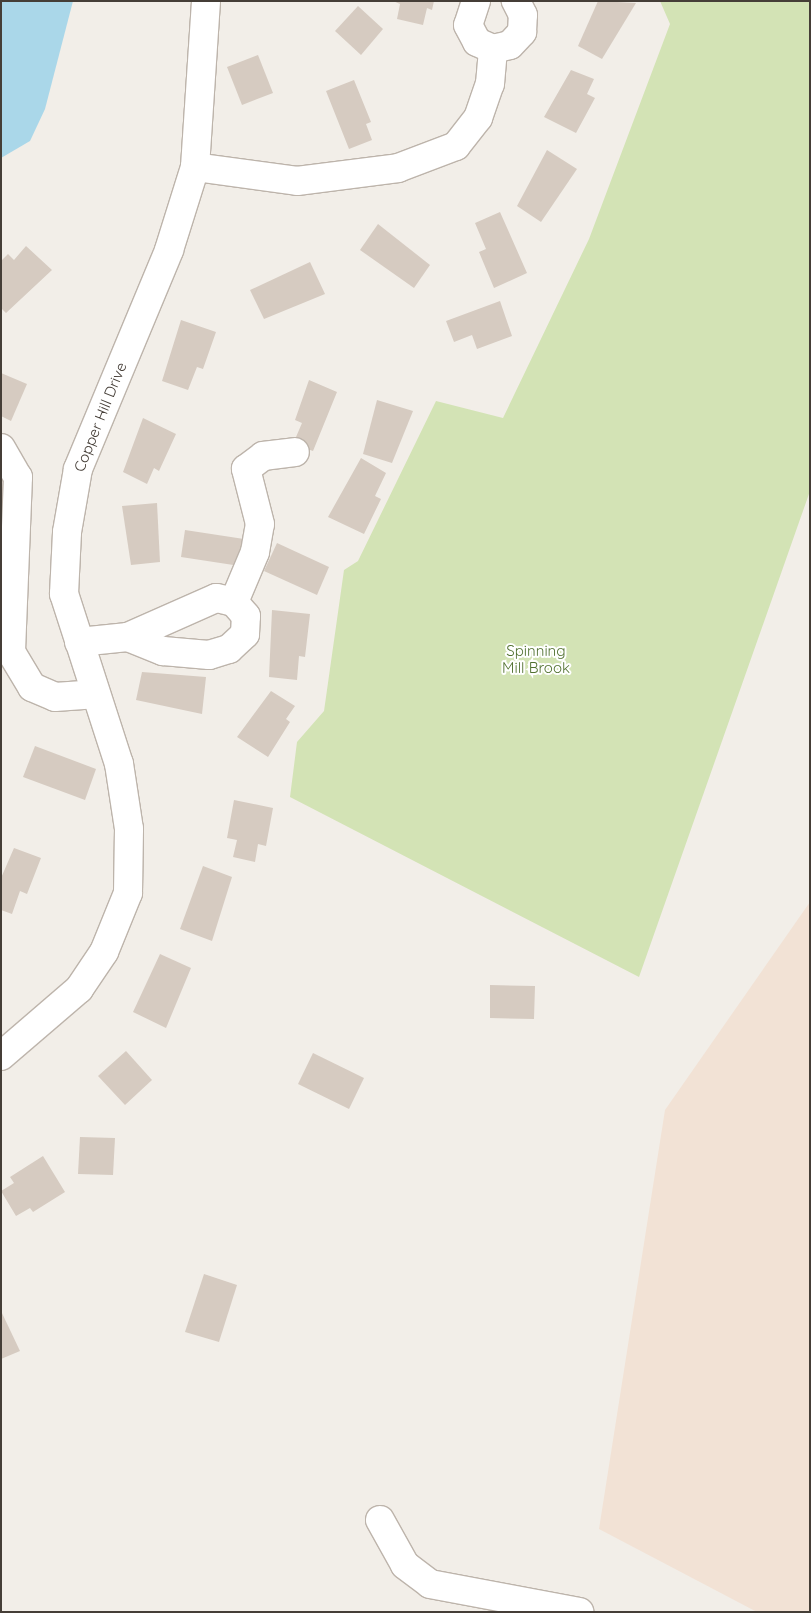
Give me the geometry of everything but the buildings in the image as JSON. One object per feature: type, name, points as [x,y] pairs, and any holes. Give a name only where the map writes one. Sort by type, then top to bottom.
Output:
[{"type":"street","name":"Copper Hill Drive","points":[[1,1056],[79,989],[104,952],[128,893],[129,829],[119,764],[94,694],[64,594],[67,532],[78,469],[169,250],[195,167],[206,1]]},
{"type":"street","points":[[476,1],[468,25],[477,42],[493,49],[510,45],[522,32],[523,15],[516,1]]},
{"type":"street","points":[[195,167],[297,181],[398,168],[456,146],[478,118],[490,84],[493,49]]},
{"type":"street","points":[[1,448],[18,477],[11,652],[32,687],[56,697],[94,694]]},
{"type":"street","points":[[234,602],[255,552],[260,524],[246,469],[262,456],[295,452]]},
{"type":"street","points":[[79,642],[128,638],[216,598],[234,602],[246,616],[245,634],[229,649],[209,655],[164,651],[128,638]]},
{"type":"street","points":[[380,1520],[405,1565],[430,1584],[579,1612]]},
{"type":"shaded area","points":[[810,902],[810,1612],[757,1612],[599,1529],[665,1110]]},
{"type":"green space","name":"Spinning Mill Brook","points":[[660,1],[810,1],[810,491],[639,977],[290,797],[297,742],[324,711],[344,570],[358,561],[436,401],[503,418],[589,239],[670,24]]},
{"type":"water","points":[[1,1],[73,1],[45,109],[30,141],[1,158]]}]
